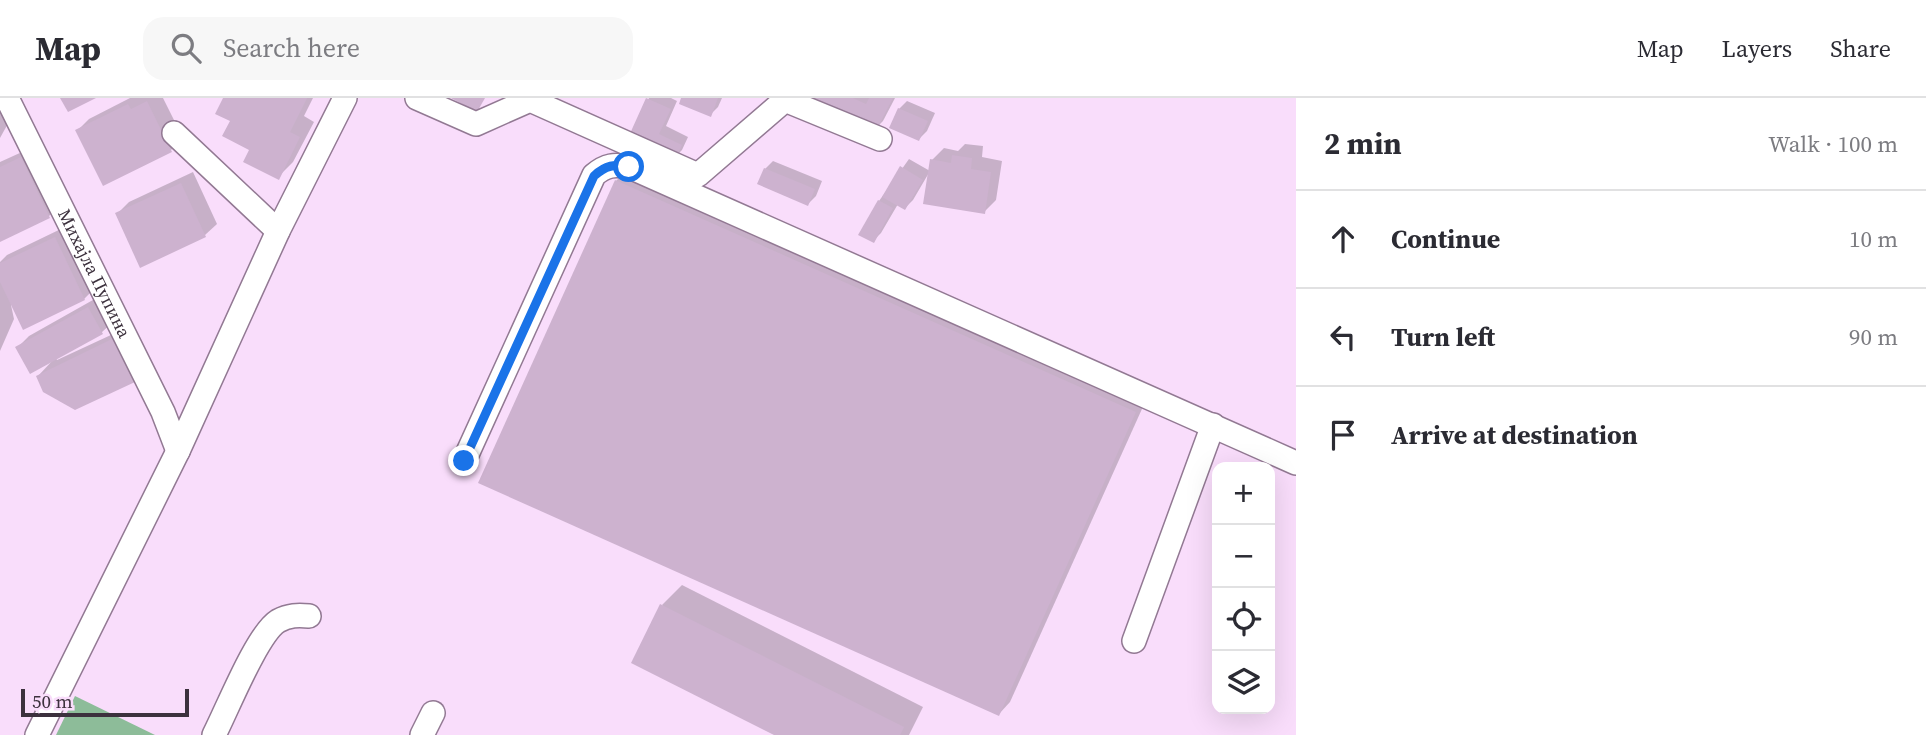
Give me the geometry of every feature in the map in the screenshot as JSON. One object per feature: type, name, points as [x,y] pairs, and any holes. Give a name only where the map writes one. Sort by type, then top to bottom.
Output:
[{"type":"street","name":"Михајла Пупина","points":[[8,98],[163,412],[178,451]]},
{"type":"street","points":[[37,735],[178,451],[278,231],[345,98]]},
{"type":"street","points":[[416,98],[476,124],[530,100],[698,176],[785,100],[880,139]]},
{"type":"street","points":[[174,133],[278,231]]},
{"type":"street","points":[[464,461],[594,176],[604,166],[616,165],[629,167],[1296,463]]},
{"type":"street","points":[[1134,640],[1213,425]]},
{"type":"street","points":[[214,735],[263,636],[276,622],[292,615],[309,616]]},
{"type":"street","points":[[422,735],[433,712]]},
{"type":"green space","points":[[75,696],[155,735],[56,735]]},
{"type":"building","points":[[60,98],[96,98],[68,112]]},
{"type":"building","points":[[223,98],[307,98],[290,132],[300,137],[279,180],[243,162],[249,150],[222,136],[230,121],[215,114]]},
{"type":"building","points":[[451,98],[485,98],[477,112]]},
{"type":"building","points":[[646,98],[671,109],[659,134],[682,145],[675,160],[628,138]]},
{"type":"building","points":[[681,98],[718,98],[711,117],[679,104]]},
{"type":"building","points":[[811,98],[853,98],[866,104],[869,98],[893,98],[876,131]]},
{"type":"building","points":[[147,101],[172,152],[103,186],[75,130],[128,104],[131,109]]},
{"type":"building","points":[[898,108],[928,121],[919,141],[889,128]]},
{"type":"building","points":[[952,155],[972,158],[971,169],[991,172],[985,214],[923,204],[930,159],[951,163]]},
{"type":"building","points":[[21,157],[50,218],[0,242],[0,167]]},
{"type":"building","points":[[900,166],[923,180],[905,210],[882,197]]},
{"type":"building","points":[[764,168],[815,189],[808,206],[757,184]]},
{"type":"building","points":[[615,180],[1136,412],[999,716],[478,483]]},
{"type":"building","points":[[181,183],[206,237],[140,268],[115,213]]},
{"type":"building","points":[[878,200],[893,208],[874,243],[858,235]]},
{"type":"building","points":[[55,237],[85,300],[23,330],[0,282],[0,263]]},
{"type":"building","points":[[88,307],[103,334],[30,374],[15,347]]},
{"type":"building","points":[[114,338],[135,382],[75,410],[43,392],[36,376]]},
{"type":"building","points":[[660,604],[904,727],[900,735],[774,735],[631,663]]},
{"type":"route","points":[[464,461],[594,176],[604,166],[629,167]]}]
